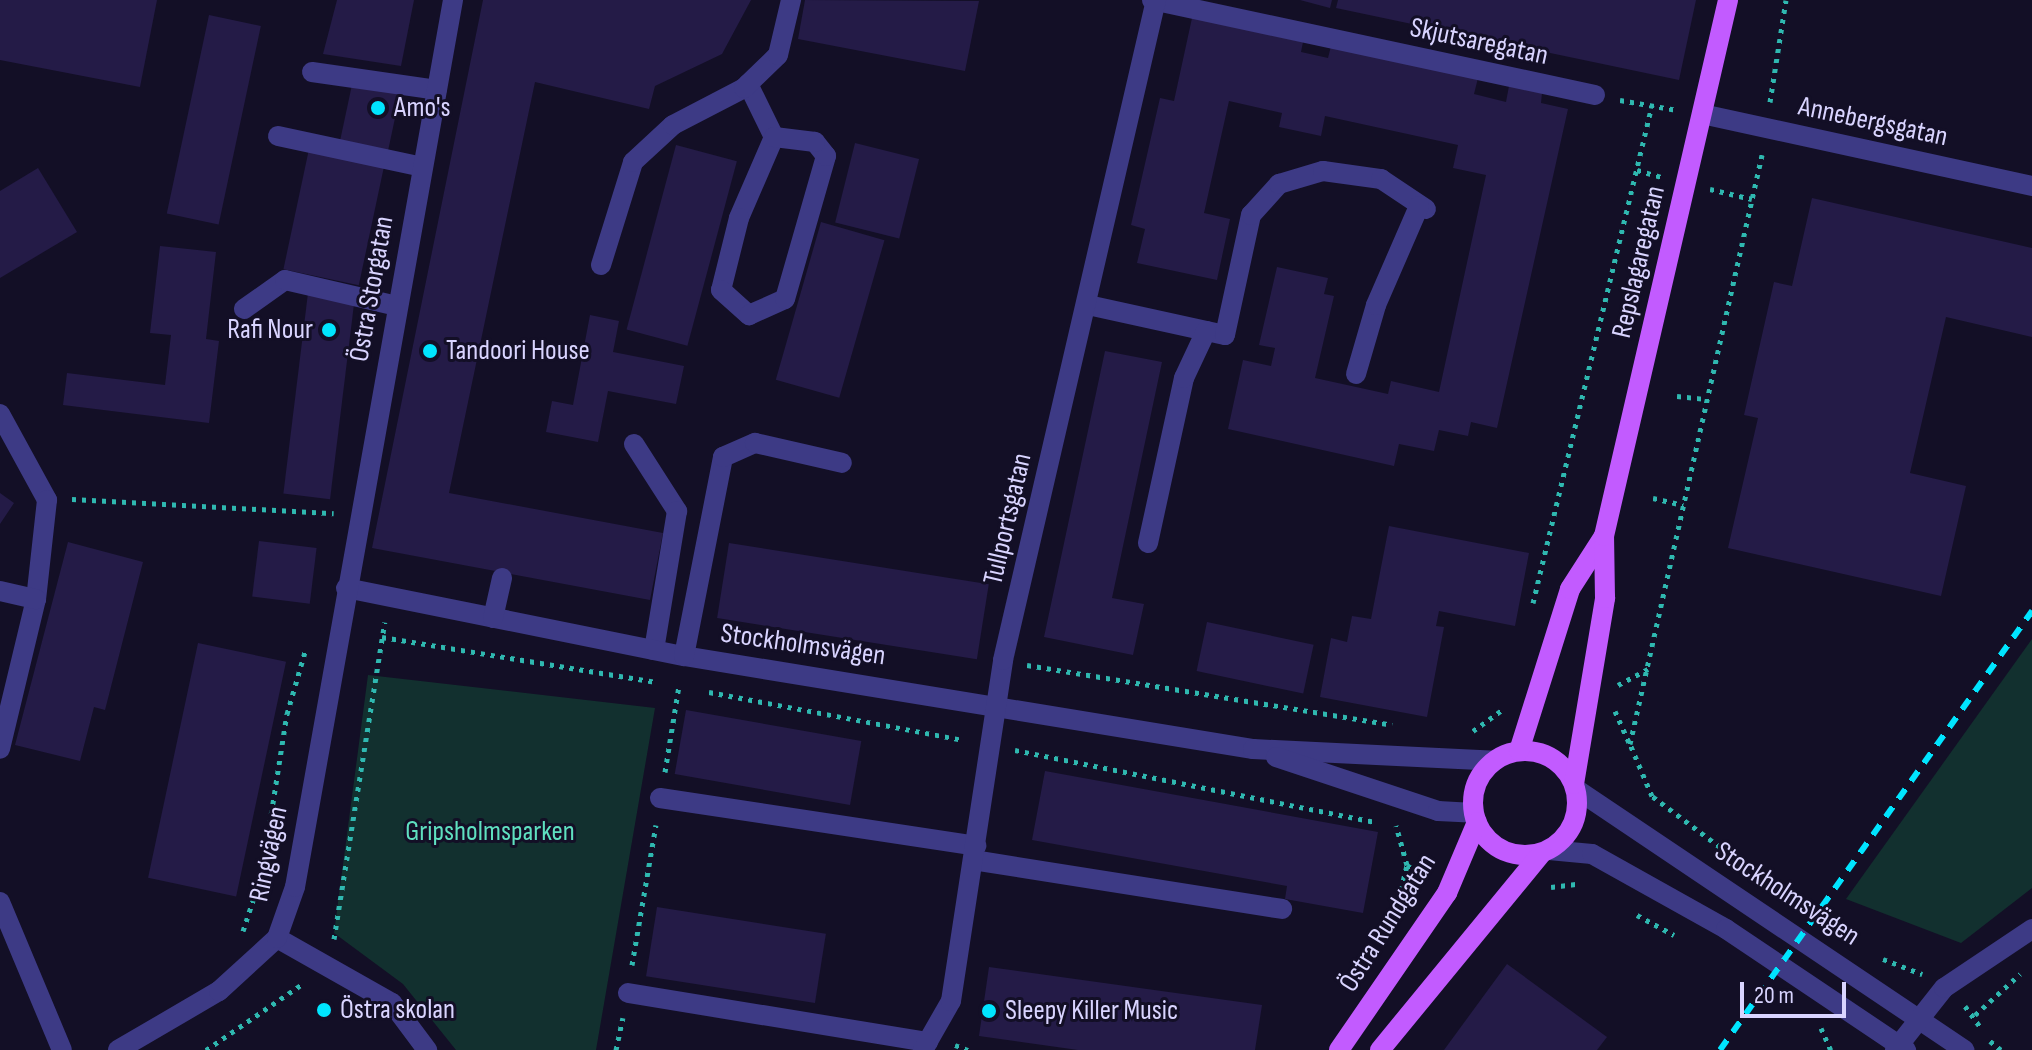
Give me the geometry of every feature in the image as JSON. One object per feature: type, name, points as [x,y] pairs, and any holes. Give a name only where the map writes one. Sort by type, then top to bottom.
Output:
[{"type":"main road","name":"Repslagaregatan","points":[[1575,787],[1605,598],[1604,536],[1728,0]]},
{"type":"main road","name":"Repslagaregatan","points":[[1519,751],[1570,589],[1604,536]]},
{"type":"main road","points":[[1380,1050],[1576,818],[1575,787],[1553,758],[1519,751],[1495,761],[1476,784],[1475,817],[1496,847],[1545,852]]},
{"type":"main road","name":"Östra Rundgatan","points":[[1339,1050],[1447,893],[1475,817]]},
{"type":"street","name":"Östra Storgatan","points":[[346,588],[453,0]]},
{"type":"street","points":[[601,265],[633,162],[648,144],[748,84],[778,55],[791,0]]},
{"type":"street","name":"Skjutsaregatan","points":[[1154,0],[1595,95]]},
{"type":"street","name":"Tullportsgatan","points":[[926,1046],[951,1001],[1003,660],[1088,305],[1154,0]]},
{"type":"street","points":[[312,72],[437,90]]},
{"type":"street","points":[[748,84],[774,137],[739,218],[721,290],[749,315],[785,299],[826,156],[815,142],[774,137]]},
{"type":"street","name":"Annebergsgatan","points":[[1702,114],[2032,186]]},
{"type":"street","points":[[278,136],[423,167]]},
{"type":"street","points":[[1088,305],[1225,335],[1251,215],[1279,184],[1323,171],[1381,179],[1422,208],[1376,305],[1356,374]]},
{"type":"street","points":[[244,309],[285,280],[397,306]]},
{"type":"street","points":[[1148,543],[1184,378],[1206,331]]},
{"type":"street","points":[[0,414],[47,500],[36,599],[10,666],[0,749]]},
{"type":"street","points":[[684,656],[723,457],[755,443],[842,463]]},
{"type":"street","points":[[634,444],[677,511],[654,650]]},
{"type":"street","points":[[493,618],[502,578]]},
{"type":"street","name":"Stockholmsvägen","points":[[346,588],[684,656],[996,702],[1253,749],[1495,761]]},
{"type":"street","name":"Ringvägen","points":[[118,1050],[219,991],[277,938],[295,887],[346,588]]},
{"type":"street","points":[[0,591],[36,599]]},
{"type":"street","name":"Stockholmsvägen","points":[[1253,749],[1438,811],[1475,817]]},
{"type":"street","name":"Stockholmsvägen","points":[[1575,787],[1964,1050]]},
{"type":"street","points":[[660,798],[1282,909]]},
{"type":"street","points":[[1545,852],[1592,854],[1726,929],[1899,1048],[1917,1016],[1944,988],[2032,929]]},
{"type":"street","points":[[0,902],[62,1050]]},
{"type":"street","points":[[277,938],[392,1003],[427,1050]]},
{"type":"street","points":[[628,993],[926,1046]]},
{"type":"path","points":[[1630,744],[1767,128],[1786,0]]},
{"type":"path","points":[[1595,95],[1702,114]]},
{"type":"path","points":[[1531,612],[1652,105]]},
{"type":"path","points":[[1677,396],[1707,399]]},
{"type":"path","points":[[47,500],[165,498],[359,516]]},
{"type":"path","points":[[1653,498],[1683,505]]},
{"type":"path","points":[[239,945],[262,873],[287,714],[311,631]]},
{"type":"path","points":[[382,637],[679,686],[1396,825],[1407,865]]},
{"type":"path","points":[[1003,660],[1399,726]]},
{"type":"path","points":[[1606,692],[1648,668]]},
{"type":"path","points":[[616,1050],[679,686]]},
{"type":"path","points":[[1463,736],[1485,726],[1507,697]]},
{"type":"path","points":[[1612,705],[1652,796],[1742,864]]},
{"type":"path","points":[[1547,889],[1584,884]]},
{"type":"path","points":[[1627,908],[1690,943]]},
{"type":"path","points":[[1867,950],[1944,988],[1975,1015],[2001,1050]]},
{"type":"path","points":[[1975,1015],[2032,963]]},
{"type":"path","points":[[1817,1021],[1831,1050]]},
{"type":"green space","points":[[2032,639],[2032,888],[1961,943],[1846,899]]},
{"type":"green space","name":"Gripsholmsparken","points":[[368,675],[655,708],[596,1050],[456,1050],[403,984],[334,933]]},
{"type":"building","points":[[0,0],[157,0],[140,87],[0,60]]},
{"type":"building","points":[[337,0],[414,0],[401,66],[323,54]]},
{"type":"building","points":[[483,0],[751,0],[722,54],[655,86],[649,109],[535,82],[449,493],[663,533],[650,600],[372,548]]},
{"type":"building","points":[[805,0],[979,1],[965,71],[798,39]]},
{"type":"building","points":[[1300,0],[1332,0],[1330,8]]},
{"type":"building","points":[[1338,0],[1696,0],[1679,80],[1336,8]]},
{"type":"building","points":[[209,15],[261,26],[219,225],[167,214]]},
{"type":"building","points":[[1192,18],[1303,42],[1301,52],[1328,58],[1331,46],[1478,78],[1474,94],[1506,102],[1509,86],[1542,93],[1541,103],[1568,109],[1497,428],[1471,422],[1468,436],[1439,430],[1434,451],[1399,444],[1394,466],[1228,429],[1243,360],[1271,366],[1275,348],[1259,345],[1277,267],[1328,278],[1324,294],[1334,296],[1315,378],[1388,394],[1391,381],[1439,392],[1486,175],[1453,168],[1458,145],[1325,116],[1321,136],[1279,127],[1282,113],[1229,101],[1204,213],[1230,219],[1217,280],[1137,263],[1145,229],[1131,225],[1160,98],[1174,101]]},
{"type":"building","points":[[353,80],[401,90],[388,152],[340,142]]},
{"type":"building","points":[[855,143],[919,159],[899,239],[835,223]]},
{"type":"building","points":[[676,145],[737,161],[687,346],[627,329]]},
{"type":"building","points":[[309,149],[384,165],[359,285],[283,269]]},
{"type":"building","points":[[38,168],[77,232],[0,278],[0,191]]},
{"type":"building","points":[[1812,198],[2032,248],[2032,337],[1946,317],[1910,473],[1966,486],[1941,596],[1728,548],[1758,418],[1744,415],[1774,282],[1792,286]]},
{"type":"building","points":[[821,222],[884,240],[839,398],[776,380]]},
{"type":"building","points":[[160,246],[216,252],[206,339],[219,341],[209,423],[63,405],[67,373],[165,385],[171,335],[150,333]]},
{"type":"building","points":[[308,293],[355,299],[330,499],[283,493]]},
{"type":"building","points":[[590,315],[619,321],[613,352],[684,366],[676,404],[608,391],[598,442],[546,432],[552,401],[573,405]]},
{"type":"building","points":[[1105,351],[1162,362],[1112,598],[1144,604],[1133,655],[1044,637]]},
{"type":"building","points":[[0,493],[14,503],[0,524]]},
{"type":"building","points":[[1389,526],[1529,553],[1515,626],[1439,611],[1436,626],[1444,627],[1427,717],[1320,697],[1331,638],[1347,642],[1352,616],[1371,619]]},
{"type":"building","points":[[259,541],[317,548],[310,604],[252,597]]},
{"type":"building","points":[[68,542],[143,562],[105,710],[94,707],[80,761],[15,745]]},
{"type":"building","points":[[729,543],[989,584],[977,659],[717,618]]},
{"type":"building","points":[[1207,622],[1314,645],[1303,694],[1197,671]]},
{"type":"building","points":[[198,643],[286,662],[236,896],[148,878]]},
{"type":"building","points":[[686,710],[861,741],[850,805],[675,774]]},
{"type":"building","points":[[1045,771],[1378,832],[1363,913],[1285,899],[1287,886],[1032,840]]},
{"type":"building","points":[[657,907],[826,934],[815,1003],[646,976]]},
{"type":"building","points":[[1507,964],[1607,1037],[1597,1050],[1444,1050]]},
{"type":"building","points":[[989,967],[1262,1005],[1255,1050],[1078,1050],[979,1036]]},
{"type":"railway","points":[[1720,1050],[2032,611]]},
{"type":"place","name":"Amo's","points":[[378,108]]},
{"type":"place","name":"Rafi Nour","points":[[329,330]]},
{"type":"place","name":"Tandoori House","points":[[430,351]]},
{"type":"place","name":"Östra skolan","points":[[324,1010]]},
{"type":"place","name":"Sleepy Killer Music","points":[[989,1011]]}]
